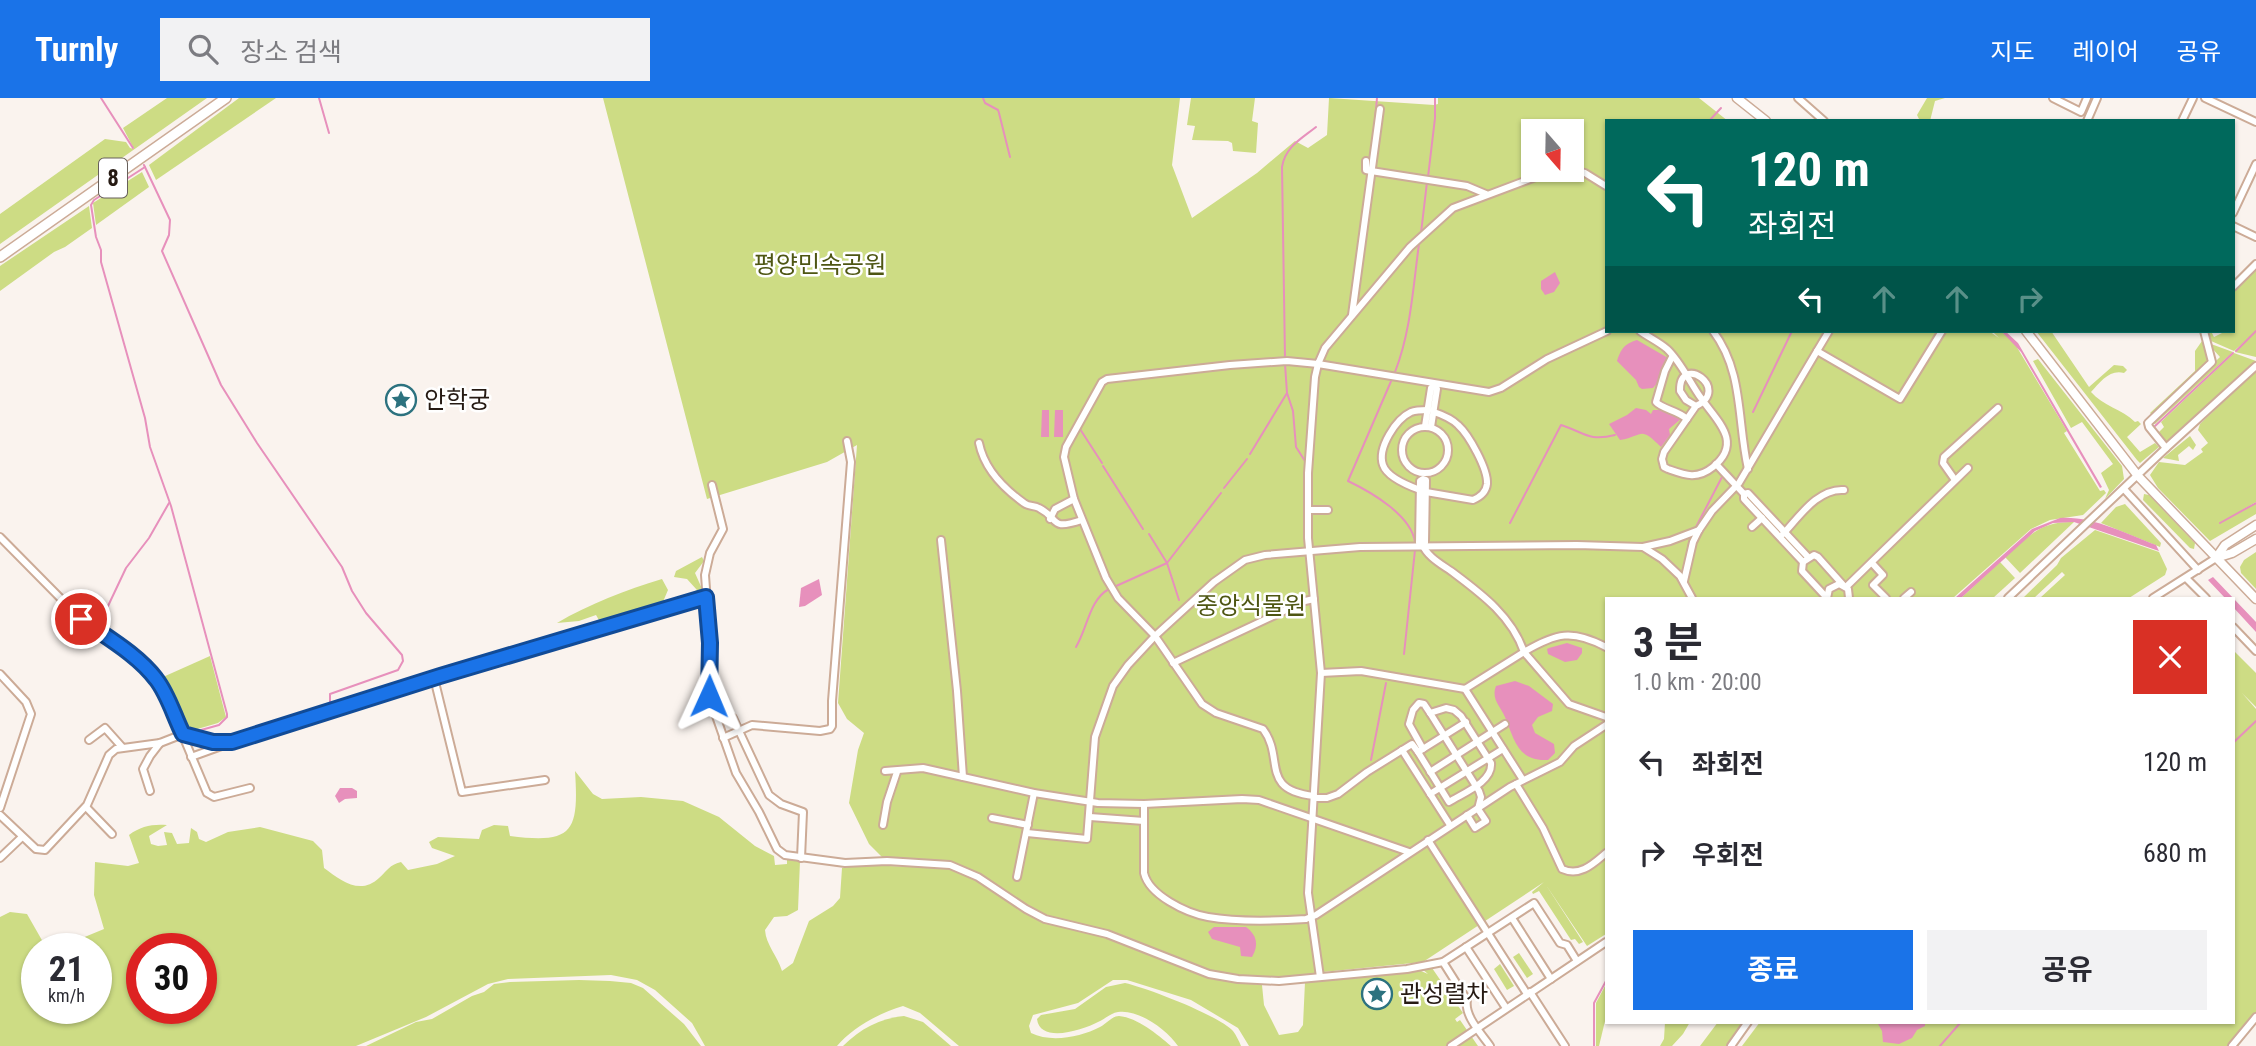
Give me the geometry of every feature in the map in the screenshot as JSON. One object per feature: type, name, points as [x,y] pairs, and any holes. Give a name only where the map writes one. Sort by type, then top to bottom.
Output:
[{"type":"highway","name":"8","points":[[0,250],[216,98]]},
{"type":"highway","name":"8","points":[[0,257],[226,98]]},
{"type":"main road","points":[[1737,98],[1763,119]]},
{"type":"main road","points":[[2028,333],[2122,457],[2256,599]]},
{"type":"main road","points":[[2216,558],[2225,545],[2256,525]]},
{"type":"main road","points":[[2216,558],[2232,554],[2256,539]]},
{"type":"street","points":[[1798,98],[1822,119]]},
{"type":"street","points":[[2053,98],[2081,112],[2087,98]]},
{"type":"street","points":[[2088,119],[2097,98]]},
{"type":"street","points":[[2183,119],[2193,98]]},
{"type":"street","points":[[2205,98],[2256,122]]},
{"type":"street","points":[[1352,318],[1380,109]]},
{"type":"street","points":[[1366,161],[1366,170],[1467,187],[1486,194]]},
{"type":"street","points":[[2235,209],[2256,164]]},
{"type":"street","points":[[1584,173],[1605,185]]},
{"type":"street","points":[[1320,977],[1308,893],[1321,673],[1309,551],[1308,510],[1315,377],[1318,364],[1325,348],[1410,247],[1437,222],[1458,205],[1521,182]]},
{"type":"street","points":[[2235,227],[2256,237]]},
{"type":"street","points":[[2235,285],[2256,264]]},
{"type":"street","points":[[1420,751],[1412,744],[1338,794],[1327,798],[1293,792],[1282,782],[1275,770],[1269,740],[1263,729],[1208,709],[1198,700],[1155,636],[1114,593],[1074,499],[1065,470],[1064,453],[1104,380],[1230,365],[1285,362],[1318,364],[1485,392],[1494,391],[1570,347],[1605,332]]},
{"type":"street","points":[[1643,333],[1667,349],[1686,376],[1700,404]]},
{"type":"street","points":[[1714,333],[1725,348],[1732,366],[1748,468]]},
{"type":"street","points":[[1684,581],[1693,542],[1699,530],[1737,486],[1828,333]]},
{"type":"street","points":[[1817,351],[1900,399],[1941,333]]},
{"type":"street","points":[[2166,448],[2150,430],[2148,423],[2212,362],[2205,333]]},
{"type":"street","points":[[1672,356],[1656,402],[1687,419]]},
{"type":"street","points":[[2009,597],[2256,366]]},
{"type":"street","points":[[1700,404],[1686,400],[1680,391],[1680,384],[1686,376],[1696,374],[1705,380],[1708,391],[1700,404],[1664,452],[1662,459],[1664,467],[1693,477],[1705,473],[1716,464],[1726,449],[1726,437],[1717,418],[1700,404]]},
{"type":"street","points":[[1428,426],[1432,388],[1435,384]]},
{"type":"street","points":[[1955,480],[1942,463],[1944,457],[1998,408]]},
{"type":"street","points":[[1431,411],[1453,420],[1466,434],[1484,471],[1487,484],[1483,493],[1472,500],[1423,491],[1409,486],[1387,471],[1382,459],[1398,422],[1411,412],[1431,411]]},
{"type":"street","points":[[1424,476],[1406,464],[1402,449],[1409,432],[1428,426],[1444,436],[1448,454],[1441,466],[1420,481],[1423,491],[1419,543],[1434,559],[1496,608],[1517,637],[1524,652],[1569,704],[1605,718]]},
{"type":"street","points":[[723,738],[752,725],[820,731],[832,726],[850,462],[847,441]]},
{"type":"street","points":[[979,443],[983,460],[996,479],[1024,504],[1038,507],[1050,519],[1063,525],[1082,520]]},
{"type":"street","points":[[1716,464],[1744,494],[1744,499],[1782,534]]},
{"type":"street","points":[[1827,597],[1832,586],[1845,586],[1872,563],[1968,468]]},
{"type":"street","points":[[712,485],[723,529],[707,561],[705,575],[710,643],[709,696],[736,773],[759,812],[776,849],[785,855],[845,863],[887,861],[950,865],[987,882],[1036,915],[1127,941],[1209,974],[1238,979],[1272,981],[1407,969],[1443,962],[1534,904],[1560,943],[1567,944],[1577,961]]},
{"type":"street","points":[[2123,489],[2198,570]]},
{"type":"street","points":[[1782,534],[1822,494],[1832,490],[1844,490]]},
{"type":"street","points":[[1744,494],[1748,493],[1806,560]]},
{"type":"street","points":[[1050,519],[1055,509],[1074,499]]},
{"type":"street","points":[[1308,510],[1328,510]]},
{"type":"street","points":[[1752,527],[1762,518]]},
{"type":"street","points":[[992,818],[1027,829],[1087,839],[1091,763],[1100,718],[1121,673],[1155,636],[1214,582],[1245,560],[1265,555],[1348,547],[1643,547],[1670,541],[1699,530]]},
{"type":"street","points":[[0,537],[81,619],[135,659],[155,678],[183,734],[206,793],[210,796],[227,796],[250,788]]},
{"type":"street","points":[[942,540],[963,777]]},
{"type":"street","points":[[1643,547],[1662,559],[1684,581],[1692,597]]},
{"type":"street","points":[[1826,597],[1804,574],[1801,567],[1814,555],[1845,586],[1849,597]]},
{"type":"street","points":[[2155,597],[2216,558]]},
{"type":"street","points":[[1872,563],[1883,575],[1873,585],[1885,597]]},
{"type":"street","points":[[2186,578],[2205,597]]},
{"type":"street","points":[[1905,597],[1911,592]]},
{"type":"street","points":[[191,757],[434,678],[706,597]]},
{"type":"street","points":[[1173,663],[1295,605],[1314,599]]},
{"type":"street","points":[[2235,629],[2256,651]]},
{"type":"street","points":[[1321,673],[1361,671],[1465,689],[1545,640],[1565,634],[1591,638],[1605,646]]},
{"type":"street","points":[[0,674],[26,702],[31,714],[24,740],[8,777],[8,789],[0,808]]},
{"type":"street","points":[[434,678],[462,792],[545,780]]},
{"type":"street","points":[[1465,689],[1503,749],[1562,869],[1569,872],[1586,869],[1605,854]]},
{"type":"street","points":[[1430,713],[1440,708],[1450,708],[1458,712],[1488,758],[1491,771],[1486,778],[1476,785],[1449,802],[1430,772],[1409,722],[1416,705],[1424,704],[1476,785],[1481,797],[1478,809],[1486,821],[1475,828],[1467,815]]},
{"type":"street","points":[[733,718],[769,795],[781,804],[803,812],[801,858]]},
{"type":"street","points":[[1420,751],[1466,722]]},
{"type":"street","points":[[1430,772],[1505,724]]},
{"type":"street","points":[[1144,804],[1145,880],[1153,891],[1169,901],[1209,917],[1271,920],[1311,918],[1450,825],[1520,782],[1560,762],[1574,746],[1605,725]]},
{"type":"street","points":[[89,740],[105,728],[122,747]]},
{"type":"street","points":[[0,815],[36,849],[45,850],[86,807],[113,751],[122,747],[160,743],[183,734],[213,742],[232,742]]},
{"type":"street","points":[[150,791],[143,769],[160,743]]},
{"type":"street","points":[[1430,794],[1503,749]]},
{"type":"street","points":[[1402,750],[1450,825]]},
{"type":"street","points":[[885,771],[923,768],[1090,803],[1144,804],[1250,799],[1266,802],[1409,852]]},
{"type":"street","points":[[883,825],[890,790],[897,772]]},
{"type":"street","points":[[0,773],[8,777]]},
{"type":"street","points":[[1017,877],[1034,793]]},
{"type":"street","points":[[86,807],[112,834]]},
{"type":"street","points":[[1090,817],[1144,821]]},
{"type":"street","points":[[0,858],[22,837]]},
{"type":"street","points":[[1427,840],[1565,1046]]},
{"type":"street","points":[[1512,918],[1550,979]]},
{"type":"street","points":[[1451,1046],[1605,943]]},
{"type":"street","points":[[1466,947],[1506,1008]]},
{"type":"street","points":[[1443,962],[1467,1000],[1465,1008],[1490,1046]]},
{"type":"street","points":[[2232,1046],[2256,1017]]},
{"type":"street","points":[[1731,1046],[1747,1024]]},
{"type":"green space","points":[[167,98],[207,98],[0,244],[0,214],[105,139],[126,142],[134,149],[123,128]]},
{"type":"green space","points":[[239,98],[276,98],[156,180],[149,165]]},
{"type":"green space","name":"중앙식물원","points":[[603,98],[1180,98],[1172,165],[1192,218],[1257,173],[1295,141],[1308,148],[1327,135],[1329,98],[1434,105],[1438,104],[1438,98],[1699,98],[1725,119],[1605,119],[1605,333],[1992,333],[1999,338],[1994,333],[2003,333],[2015,344],[2067,431],[2064,433],[2100,491],[2104,490],[2106,493],[2083,515],[2050,520],[2031,529],[1954,597],[1605,597],[1605,935],[1587,946],[1546,885],[1583,942],[1579,944],[1575,939],[1571,940],[1539,891],[1533,894],[1532,892],[1544,882],[1423,962],[1323,972],[1324,979],[1421,971],[1428,974],[1421,968],[1432,968],[1463,1013],[1455,1019],[1457,1022],[1460,1020],[1478,1046],[1249,1046],[1238,1028],[1191,1000],[1127,980],[1113,980],[1078,1003],[1033,1015],[1029,1026],[1031,1033],[1048,1038],[1075,1036],[1092,1031],[1119,1016],[1140,1023],[1171,1046],[959,1046],[920,1013],[903,1006],[867,1022],[837,1046],[705,1046],[692,1023],[655,990],[637,980],[611,975],[508,979],[488,984],[426,1017],[356,1046],[0,1046],[0,917],[10,912],[27,914],[38,933],[21,933],[21,1024],[112,1024],[112,933],[94,933],[104,929],[94,895],[95,862],[128,866],[139,863],[129,835],[138,830],[152,825],[167,825],[149,836],[151,844],[158,846],[167,845],[164,832],[172,833],[177,844],[189,843],[191,828],[197,832],[199,839],[206,842],[228,832],[260,827],[313,841],[322,850],[324,868],[350,884],[365,886],[397,863],[401,862],[408,870],[437,864],[455,856],[432,848],[429,842],[438,837],[479,839],[482,830],[494,825],[508,826],[510,836],[547,838],[559,835],[568,829],[573,820],[575,771],[593,794],[602,799],[641,797],[683,801],[719,817],[755,846],[774,856],[775,865],[787,864],[787,859],[800,861],[798,910],[787,916],[774,917],[765,930],[782,971],[793,963],[809,921],[833,906],[840,898],[842,868],[861,865],[944,868],[959,871],[1045,921],[1137,947],[1219,980],[1262,985],[1264,1005],[1279,1035],[1298,1032],[1303,1025],[1305,982],[1218,974],[1117,935],[1044,916],[988,880],[963,868],[890,860],[883,858],[869,844],[849,803],[858,750],[864,733],[847,719],[838,703],[857,445],[827,462],[707,499]]},
{"type":"green space","points":[[1191,98],[1255,98],[1252,121],[1258,123],[1256,153],[1233,151],[1232,143],[1228,141],[1192,140],[1195,126],[1187,125]]},
{"type":"green space","points":[[1927,98],[1945,98],[1935,101],[1930,119],[1919,119],[1917,115]]},
{"type":"green space","points":[[142,172],[149,187],[96,225],[93,203]]},
{"type":"green space","points":[[89,206],[92,228],[0,291],[0,266]]},
{"type":"green space","points":[[2256,270],[2256,357],[2235,352],[2252,335],[2234,351],[2211,341],[2208,333],[2212,333],[2214,337],[2222,333],[2235,333],[2235,291]]},
{"type":"green space","points":[[2038,333],[2052,333],[2089,387],[2114,365],[2123,366],[2127,370],[2110,375],[2091,392],[2101,401],[2141,424],[2127,437],[2140,452],[2155,443],[2159,447],[2140,463]]},
{"type":"green space","points":[[2202,341],[2209,355],[2205,365],[2152,415],[2150,413],[2195,371],[2195,351]]},
{"type":"green space","points":[[2211,344],[2233,352],[2153,423],[2220,357]]},
{"type":"green space","points":[[2234,353],[2256,361],[2167,442],[2157,434],[2164,427],[2161,422]]},
{"type":"green space","points":[[2038,359],[2122,466],[2124,479],[2105,499],[2109,490],[2101,473],[2113,464],[2082,422],[2071,428],[2033,361]]},
{"type":"green space","points":[[2256,371],[2256,502],[2219,524],[2256,503],[2256,514],[2210,541],[2158,488],[2150,475],[2159,462],[2185,465],[2203,452],[2201,449],[2208,443],[2198,430],[2200,424]]},
{"type":"green space","points":[[2190,436],[2196,445],[2193,450],[2189,446],[2178,455],[2179,461],[2163,458]]},
{"type":"green space","points":[[2144,494],[2149,495],[2195,543],[2194,549],[2143,500]]},
{"type":"green space","points":[[2125,504],[2161,543],[2160,547],[2101,523],[2116,507]]},
{"type":"green space","points":[[2074,522],[2020,573],[2005,557],[2036,531],[2052,524]]},
{"type":"green space","points":[[2095,530],[2159,552],[2167,569],[2165,575],[2131,597],[2041,597],[2065,575],[2062,572],[2035,597],[2024,597],[2061,558]]},
{"type":"green space","points":[[2256,552],[2256,589],[2241,573],[2240,567],[2244,560]]},
{"type":"green space","points":[[702,557],[704,561],[695,573],[703,591],[691,597],[689,594],[697,590],[687,579],[674,577],[676,571]]},
{"type":"green space","points":[[2000,562],[2015,578],[1994,597],[1962,597]]},
{"type":"green space","points":[[662,579],[668,590],[662,604],[600,622],[596,615],[579,621],[557,623],[608,598]]},
{"type":"green space","points":[[2235,652],[2256,673],[2256,707],[2242,693],[2256,709],[2256,1014],[2229,1046],[1742,1046],[1758,1024],[2235,1024]]},
{"type":"green space","points":[[210,656],[226,717],[218,723],[194,730],[181,720],[163,677]]},
{"type":"green space","points":[[1519,953],[1533,974],[1527,978],[1513,957]]},
{"type":"green space","points":[[1500,964],[1514,986],[1507,990],[1494,969]]},
{"type":"green space","points":[[579,980],[631,983],[643,988],[684,1024],[701,1046],[366,1046],[416,1022],[432,1019],[494,984]]},
{"type":"green space","points":[[1125,983],[1165,996],[1213,1017],[1233,1031],[1241,1046],[1178,1046],[1152,1022],[1126,1012],[1115,1013],[1091,1025],[1063,1033],[1046,1031],[1040,1027],[1037,1019],[1041,1015],[1075,1009],[1106,987]]},
{"type":"green space","points":[[1605,986],[1605,1021],[1599,1046],[1596,1046],[1596,1003]]},
{"type":"green space","points":[[904,1016],[923,1022],[951,1046],[843,1046],[871,1025]]},
{"type":"green space","points":[[1665,1024],[1689,1024],[1672,1046],[1660,1046],[1664,1039]]},
{"type":"green space","points":[[1716,1024],[1742,1024],[1726,1046],[1700,1046]]},
{"type":"shaded area","points":[[1555,272],[1560,283],[1554,292],[1545,295],[1541,289],[1541,281]]},
{"type":"shaded area","points":[[2003,333],[2007,333],[2018,343],[2102,487],[2100,488],[2021,352]]},
{"type":"shaded area","points":[[1637,340],[1668,358],[1653,388],[1639,387],[1636,380],[1617,361],[1624,347]]},
{"type":"shaded area","points":[[1636,408],[1651,414],[1653,410],[1669,410],[1682,418],[1669,429],[1670,435],[1661,447],[1645,434],[1620,440],[1609,424]]},
{"type":"shaded area","points":[[1042,410],[1049,410],[1049,437],[1041,437]]},
{"type":"shaded area","points":[[1055,410],[1063,410],[1063,437],[1054,437]]},
{"type":"shaded area","points":[[2060,518],[2085,520],[2156,545],[2159,551],[2074,522],[2053,523],[2035,531],[1962,597],[1956,597],[2032,529]]},
{"type":"shaded area","points":[[2213,577],[2232,597],[2224,597],[2208,580]]},
{"type":"shaded area","points":[[819,579],[822,595],[799,607],[801,588]]},
{"type":"shaded area","points":[[2235,600],[2256,622],[2256,632],[2235,609]]},
{"type":"shaded area","points":[[1567,643],[1582,648],[1577,660],[1565,662],[1548,654],[1547,649]]},
{"type":"shaded area","points":[[1515,681],[1529,686],[1553,704],[1552,711],[1538,717],[1532,725],[1535,733],[1554,744],[1555,753],[1548,760],[1538,760],[1523,753],[1514,740],[1497,702],[1496,686]]},
{"type":"shaded area","points":[[340,788],[352,788],[357,791],[357,798],[345,799],[339,803],[335,796]]},
{"type":"shaded area","points":[[1214,927],[1246,927],[1256,940],[1252,957],[1241,956],[1240,947],[1212,939],[1208,932]]},
{"type":"shaded area","points":[[1878,1024],[1925,1024],[1912,1038],[1899,1044],[1883,1042]]},
{"type":"waterway","points":[[101,98],[133,148]]},
{"type":"waterway","points":[[319,98],[329,133]]},
{"type":"waterway","points":[[983,98],[985,103],[998,110],[1010,157]]},
{"type":"waterway","points":[[1374,132],[1377,98]]},
{"type":"waterway","points":[[1428,177],[1435,98]]},
{"type":"waterway","points":[[1711,119],[1721,108]]},
{"type":"waterway","points":[[1285,358],[1282,167],[1290,149],[1316,127]]},
{"type":"waterway","points":[[144,165],[170,220],[169,235],[162,251],[221,385],[257,443],[342,567],[352,591],[366,613],[402,655],[403,661],[398,670],[330,694],[330,702]]},
{"type":"waterway","points":[[145,167],[94,200],[91,205],[101,262],[145,418],[150,447],[171,506],[227,714],[219,725],[194,732],[180,722]]},
{"type":"waterway","points":[[1421,233],[1427,182]]},
{"type":"waterway","points":[[1395,372],[1408,325],[1419,244]]},
{"type":"waterway","points":[[2236,351],[2256,331]]},
{"type":"waterway","points":[[1753,412],[1791,333]]},
{"type":"waterway","points":[[2155,426],[2233,353]]},
{"type":"waterway","points":[[1250,454],[1287,393],[1285,364]]},
{"type":"waterway","points":[[1392,379],[1348,481],[1368,491],[1398,514],[1412,532],[1415,542]]},
{"type":"waterway","points":[[1287,393],[1293,411],[1296,447],[1305,461]]},
{"type":"waterway","points":[[1510,523],[1561,425],[1592,437],[1615,435]]},
{"type":"waterway","points":[[1080,429],[1102,463]]},
{"type":"waterway","points":[[1224,488],[1247,459]]},
{"type":"waterway","points":[[1103,466],[1143,529]]},
{"type":"waterway","points":[[1696,527],[1722,477]]},
{"type":"waterway","points":[[1114,587],[1167,563],[1221,493]]},
{"type":"waterway","points":[[99,625],[126,568],[149,538],[169,503]]},
{"type":"waterway","points":[[2220,523],[2256,503]]},
{"type":"waterway","points":[[1149,534],[1167,563],[1179,600]]},
{"type":"waterway","points":[[1688,546],[1692,537]]},
{"type":"waterway","points":[[1404,654],[1415,550]]},
{"type":"waterway","points":[[1076,647],[1093,607],[1109,589]]},
{"type":"waterway","points":[[66,597],[150,666],[167,691]]},
{"type":"waterway","points":[[1371,760],[1386,683]]},
{"type":"waterway","points":[[2235,741],[2256,721]]},
{"type":"waterway","points":[[1594,1046],[1594,1003],[1605,983]]},
{"type":"waterway","points":[[1940,1046],[1959,1024]]},
{"type":"place","name":"안학궁","points":[[401,400]]},
{"type":"place","name":"관성렬차","points":[[1377,994]]},
{"type":"route","points":[[81,619],[135,659],[155,678],[183,734],[213,742],[232,742],[290,725],[440,676],[706,597],[710,643],[709,696]]},
{"type":"park label","name":"평양민속공원","points":[[820,265]]}]
